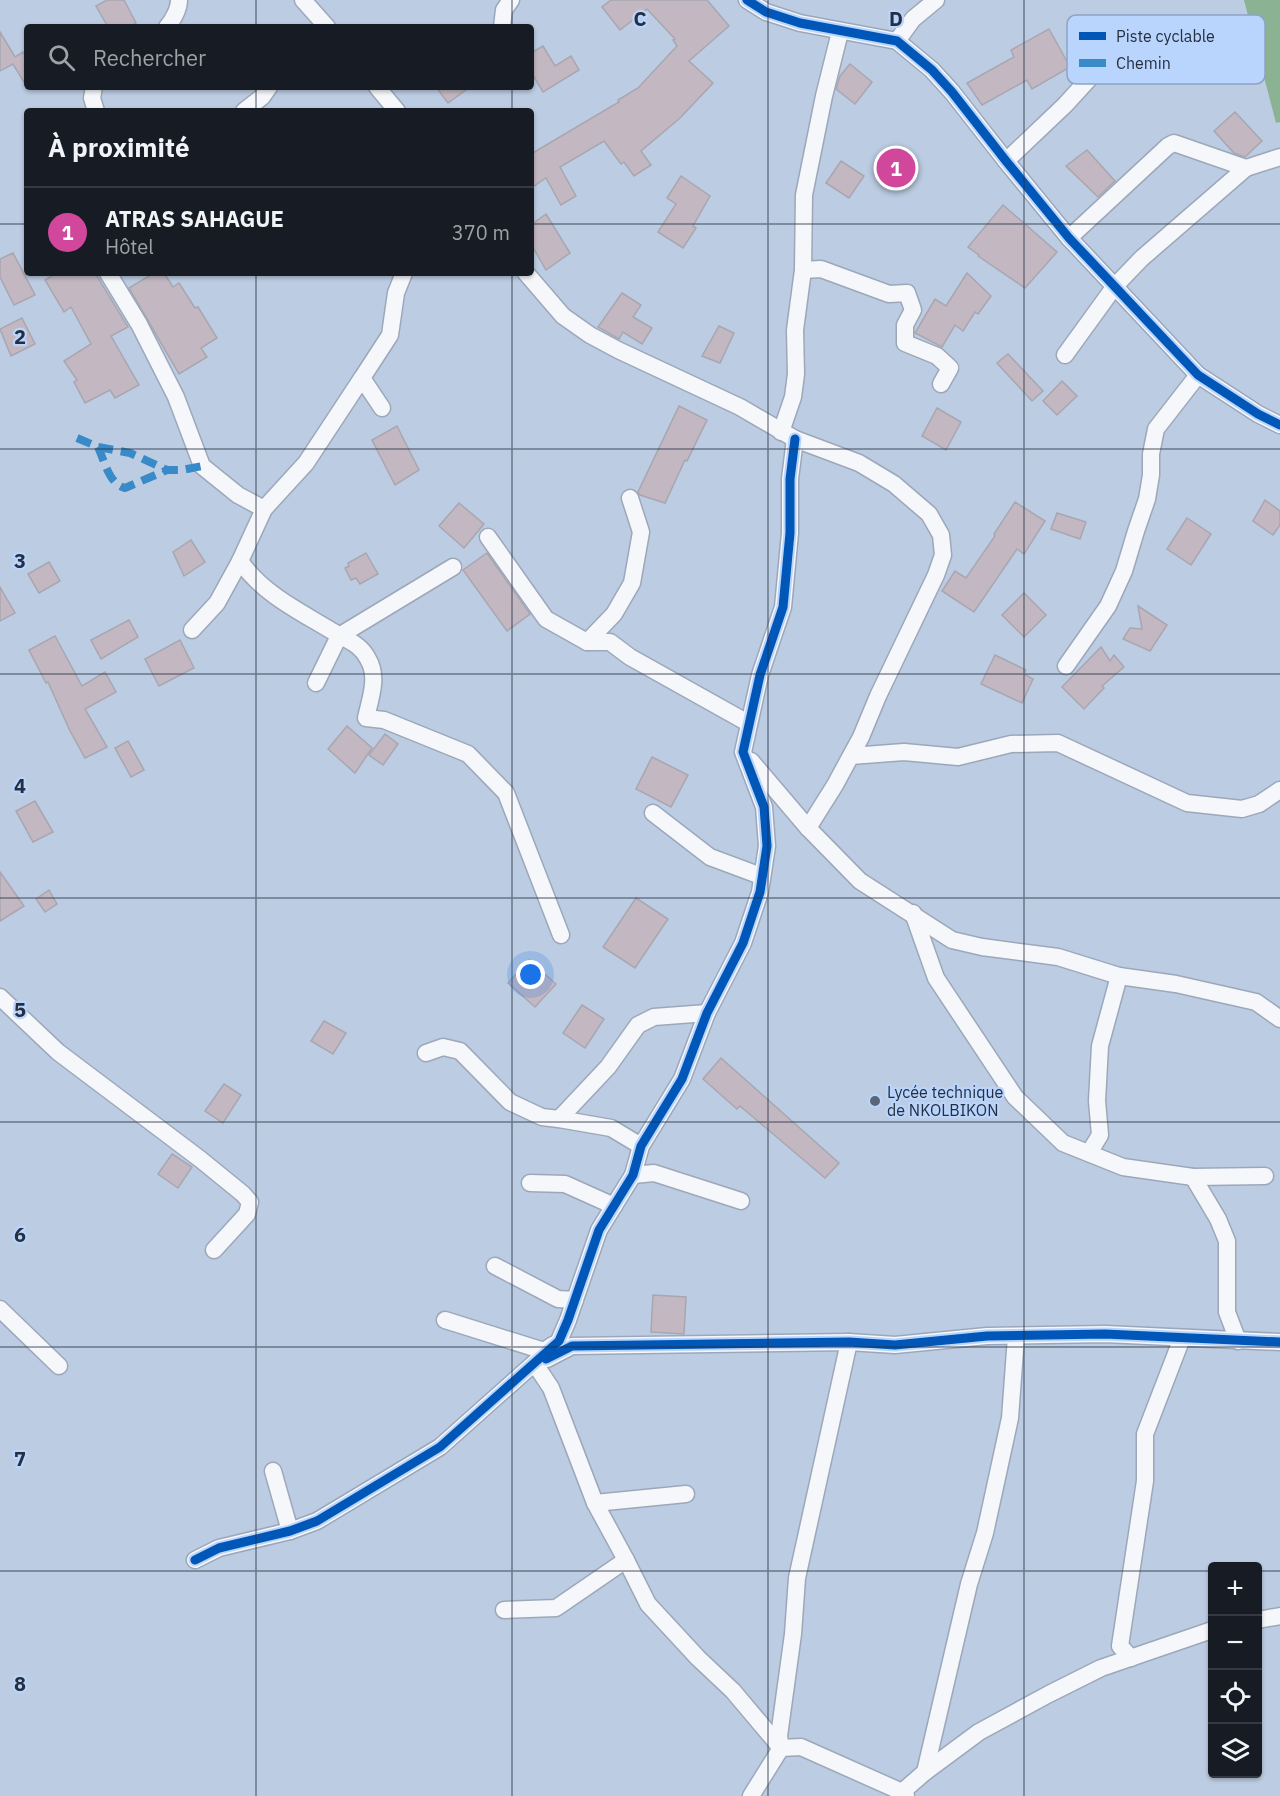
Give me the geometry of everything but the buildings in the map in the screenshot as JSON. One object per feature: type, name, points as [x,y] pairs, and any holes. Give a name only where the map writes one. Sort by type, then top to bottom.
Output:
[{"type":"street","points":[[169,24],[179,0]]},
{"type":"street","points":[[303,0],[324,24]]},
{"type":"street","points":[[502,24],[504,10],[510,0]]},
{"type":"street","points":[[747,0],[766,12],[800,23],[897,41],[932,70],[952,92],[1069,238],[1198,375],[1258,414],[1280,425]]},
{"type":"street","points":[[897,41],[913,18],[936,0]]},
{"type":"street","points":[[195,1560],[219,1548],[290,1531],[317,1521],[440,1447],[559,1341],[599,1230],[633,1175],[641,1146],[682,1079],[707,1013],[743,943],[760,892],[767,846],[764,807],[742,752],[760,675],[783,607],[790,533],[788,435],[796,374],[795,330],[802,270],[804,195],[824,96],[840,32]]},
{"type":"street","points":[[1006,162],[1084,84]]},
{"type":"street","points":[[93,90],[92,98],[95,108]]},
{"type":"street","points":[[248,108],[262,97],[266,90]]},
{"type":"street","points":[[380,90],[395,108]]},
{"type":"street","points":[[1069,238],[1168,146],[1174,143],[1246,168]]},
{"type":"street","points":[[1065,355],[1115,286],[1142,258],[1246,168],[1280,157]]},
{"type":"street","points":[[802,270],[821,269],[889,294],[907,293],[913,310],[905,325],[904,343],[937,356],[950,368],[941,384]]},
{"type":"street","points":[[110,276],[139,324],[176,397],[202,466],[238,495],[264,509]]},
{"type":"street","points":[[192,630],[217,603],[264,509],[306,463],[390,335],[396,292],[403,276]]},
{"type":"street","points":[[529,276],[563,316],[618,350],[740,407],[788,435],[859,463],[894,484],[929,514],[941,535],[943,555],[936,575],[861,737],[808,828]]},
{"type":"street","points":[[1066,666],[1108,606],[1124,571],[1148,499],[1151,454],[1156,429],[1198,375]]},
{"type":"street","points":[[362,378],[382,408]]},
{"type":"street","points":[[587,642],[614,614],[632,583],[641,532],[630,498]]},
{"type":"street","points":[[488,537],[546,619],[587,642],[610,642],[630,657],[748,723]]},
{"type":"street","points":[[240,561],[251,578],[269,593],[339,636],[356,643],[369,660],[374,685],[366,718],[384,720],[468,754],[506,793],[561,935]]},
{"type":"street","points":[[316,683],[339,636],[453,567]]},
{"type":"street","points":[[851,756],[904,752],[958,757],[1011,744],[1058,743],[1187,803],[1242,809],[1259,804],[1280,790]]},
{"type":"street","points":[[742,752],[808,828],[860,881],[952,940],[982,947],[1058,957],[1119,976],[1176,984],[1256,1002],[1280,1019]]},
{"type":"street","points":[[653,813],[710,857],[761,876]]},
{"type":"street","points":[[913,913],[936,978],[1016,1097],[1063,1143],[1123,1167],[1193,1177],[1265,1176]]},
{"type":"street","points":[[1089,1153],[1100,1135],[1097,1101],[1100,1046],[1119,976]]},
{"type":"street","points":[[0,997],[58,1052],[243,1194],[250,1203],[247,1214],[214,1250]]},
{"type":"street","points":[[559,1119],[608,1067],[638,1025],[654,1017],[707,1013]]},
{"type":"street","points":[[426,1053],[443,1047],[460,1051],[510,1102],[542,1117],[611,1128],[641,1146]]},
{"type":"street","points":[[633,1175],[654,1173],[741,1201]]},
{"type":"street","points":[[1193,1177],[1218,1219],[1227,1241],[1227,1312],[1238,1341]]},
{"type":"street","points":[[530,1183],[565,1184],[614,1206]]},
{"type":"street","points":[[495,1266],[558,1299],[575,1300]]},
{"type":"street","points":[[0,1309],[59,1366]]},
{"type":"street","points":[[445,1320],[544,1351],[559,1341]]},
{"type":"street","points":[[535,1364],[572,1346],[849,1342],[895,1345],[987,1336],[1105,1334],[1280,1342]]},
{"type":"street","points":[[925,1772],[969,1584],[986,1533],[1010,1418],[1017,1337]]},
{"type":"street","points":[[1131,1658],[1120,1646],[1145,1481],[1145,1434],[1182,1338]]},
{"type":"street","points":[[751,1796],[781,1749],[779,1736],[793,1634],[797,1578],[849,1342]]},
{"type":"street","points":[[535,1364],[551,1388],[595,1503],[627,1560],[648,1604],[698,1658],[733,1691],[781,1749]]},
{"type":"street","points":[[273,1471],[290,1531]]},
{"type":"street","points":[[595,1503],[686,1494]]},
{"type":"street","points":[[504,1610],[556,1608],[627,1560]]},
{"type":"street","points":[[1262,1618],[1279,1613]]},
{"type":"street","points":[[781,1749],[801,1747],[904,1794],[925,1772],[980,1732],[1049,1694],[1101,1668],[1208,1631]]},
{"type":"green space","points":[[1244,0],[1280,0],[1280,122],[1276,123],[1265,81],[1265,15],[1248,15]]},
{"type":"marked path","points":[[77,438],[98,447],[130,453],[167,470],[202,466]]},
{"type":"marked path","points":[[98,447],[111,477],[125,488],[167,470]]},
{"type":"cycle path","points":[[747,0],[766,12],[800,23],[897,41],[932,70],[952,92],[1069,238],[1198,375],[1258,414],[1280,425]]},
{"type":"cycle path","points":[[195,1560],[219,1548],[290,1531],[317,1521],[440,1447],[559,1341],[599,1230],[633,1175],[641,1146],[682,1079],[707,1013],[743,943],[760,892],[767,846],[764,807],[743,752],[760,675],[783,607],[790,533],[790,479],[795,439]]},
{"type":"cycle path","points":[[546,1359],[572,1346],[849,1342],[895,1345],[987,1336],[1105,1334],[1280,1342]]},
{"type":"place","name":"ATRAS SAHAGUE","points":[[896,168]]},
{"type":"place","name":"Lycée technique de NKOLBIKON","points":[[875,1101]]}]
